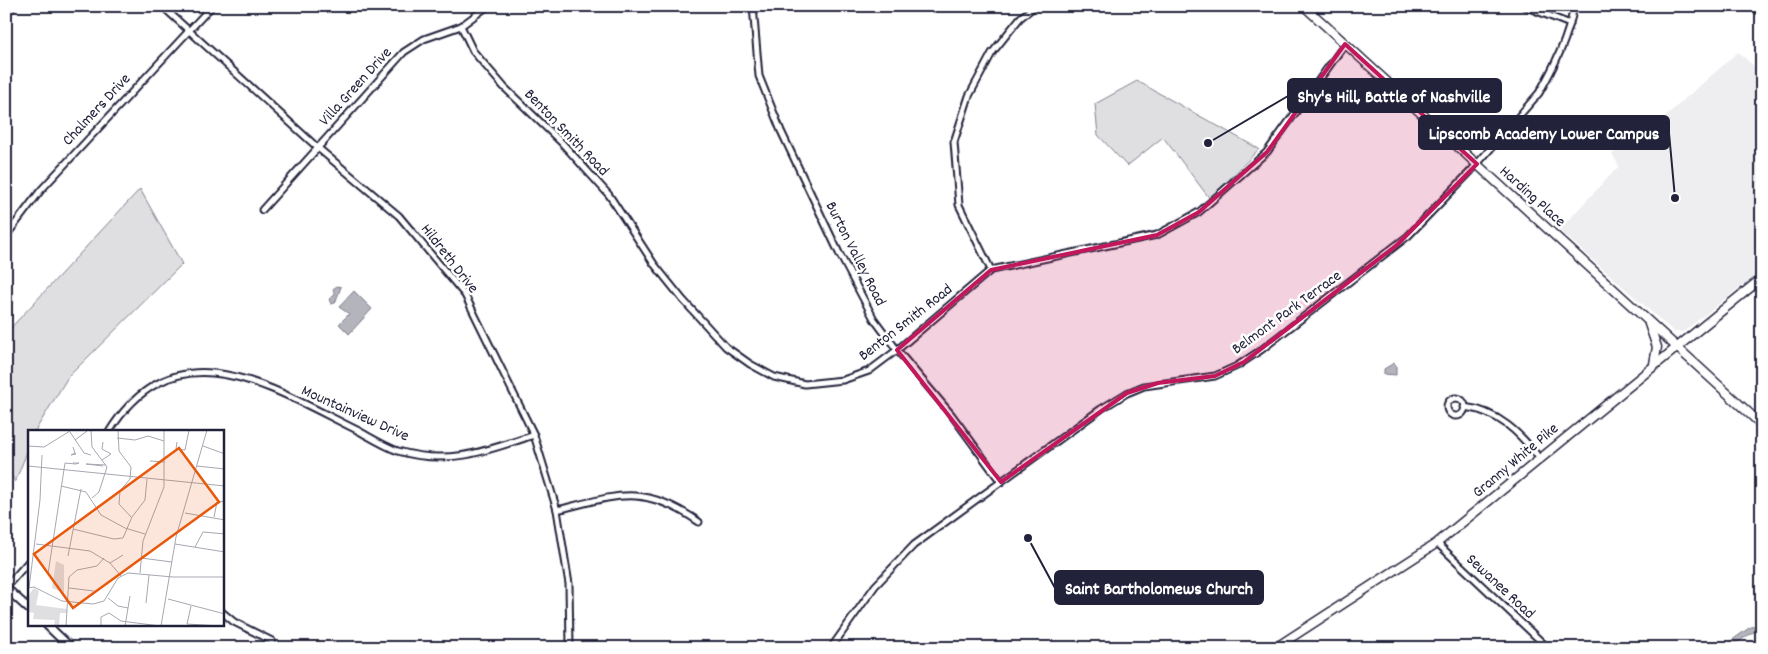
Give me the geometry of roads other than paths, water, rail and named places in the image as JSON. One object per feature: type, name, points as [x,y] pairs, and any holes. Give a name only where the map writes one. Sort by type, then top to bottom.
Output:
[{"type":"main road","name":"Harding Place","points":[[1304,6],[1762,425]]},
{"type":"main road","name":"Granny White Pike","points":[[1276,648],[1437,543],[1654,364],[1762,278]]},
{"type":"main road","points":[[1647,320],[1657,347],[1654,364]]},
{"type":"street","points":[[6,14],[13,6]]},
{"type":"street","name":"Hildreth Drive","points":[[162,6],[318,148],[399,216],[465,295],[534,435],[556,510],[569,584],[570,648]]},
{"type":"street","name":"Chalmers Drive","points":[[6,236],[41,190],[212,6]]},
{"type":"street","name":"Villa Green Drive","points":[[262,210],[404,52],[424,39],[461,26],[488,6]]},
{"type":"street","name":"Burton Valley Road","points":[[753,6],[759,76],[781,131],[865,302],[874,319],[897,350],[951,414],[1001,482]]},
{"type":"street","points":[[992,270],[959,205],[954,142],[969,96],[992,53],[1020,18],[1035,6]]},
{"type":"street","points":[[1524,6],[1570,24]]},
{"type":"street","name":"Belmont Park Terrace","points":[[832,647],[864,600],[905,553],[938,526],[1126,393],[1158,383],[1215,376],[1250,358],[1397,245],[1440,205],[1539,93],[1555,65],[1570,24],[1574,6]]},
{"type":"street","points":[[1754,6],[1762,14]]},
{"type":"street","name":"Benton Smith Road","points":[[461,26],[473,51],[504,87],[562,142],[609,195],[680,296],[726,347],[750,364],[774,377],[805,384],[842,380],[869,370],[897,350],[992,270],[1157,235],[1199,212],[1267,152],[1345,44]]},
{"type":"street","name":"Mountainview Drive","points":[[110,430],[118,416],[148,387],[168,377],[186,373],[219,373],[252,380],[395,449],[415,454],[440,457],[470,456],[534,435]]},
{"type":"street","points":[[1464,407],[1480,410],[1504,421],[1518,432],[1540,459]]},
{"type":"street","points":[[556,510],[613,496],[636,495],[670,504],[699,522]]},
{"type":"street","name":"Sewanee Road","points":[[1437,543],[1548,648]]},
{"type":"street","points":[[28,562],[6,588],[28,608]]},
{"type":"street","points":[[224,614],[234,622],[272,641]]},
{"type":"street","points":[[48,626],[71,648]]},
{"type":"street","points":[[1749,648],[1762,642]]},
{"type":"place","name":"Shy's Hill, Battle of Nashville","points":[[1208,143]]},
{"type":"place","name":"Lipscomb Academy Lower Campus","points":[[1675,198]]},
{"type":"place","name":"Saint Bartholomews Church","points":[[1028,538]]}]
